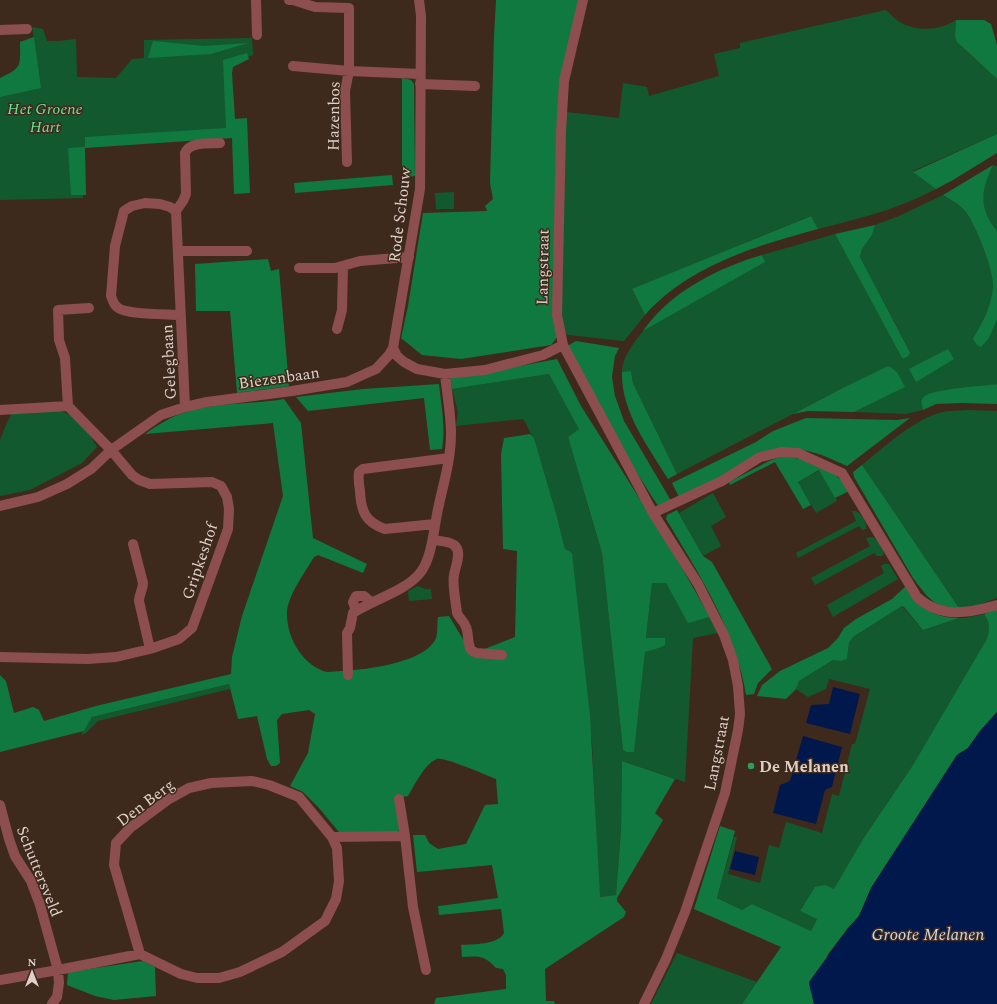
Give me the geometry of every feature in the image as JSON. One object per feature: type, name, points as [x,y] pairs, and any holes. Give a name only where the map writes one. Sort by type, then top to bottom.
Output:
[{"type":"street","points":[[257,35],[256,0],[263,0]]},
{"type":"street","name":"Hazenbos","points":[[289,0],[315,7],[350,8],[349,71],[346,91],[347,162]]},
{"type":"street","name":"Rode Schouw","points":[[393,348],[416,216],[421,175],[421,16],[419,0]]},
{"type":"street","name":"Langstraat","points":[[583,0],[564,81],[561,132],[557,315],[563,345],[654,514],[698,584],[724,635],[733,660],[738,686],[740,714],[729,778],[705,852],[685,912],[666,959],[644,1004]]},
{"type":"street","points":[[0,30],[27,29]]},
{"type":"street","name":"Hazenbos","points":[[293,66],[349,71],[420,74]]},
{"type":"street","points":[[420,84],[475,86]]},
{"type":"street","points":[[176,211],[186,194],[186,150],[193,145],[220,143]]},
{"type":"street","name":"Gelegbaan","points":[[180,315],[126,312],[118,308],[113,303],[112,296],[115,246],[124,211],[132,206],[145,203],[160,204],[170,207],[176,211],[185,407]]},
{"type":"street","points":[[178,251],[247,251]]},
{"type":"street","points":[[299,268],[343,267],[350,263],[360,261],[409,257]]},
{"type":"street","points":[[336,329],[342,310],[343,267]]},
{"type":"street","points":[[0,410],[68,406],[65,358],[59,340],[54,310],[89,308]]},
{"type":"street","points":[[384,360],[400,360],[417,369],[445,374],[485,370],[543,355],[563,345]]},
{"type":"street","points":[[393,348],[395,354],[400,360]]},
{"type":"street","name":"Biezenbaan","points":[[0,506],[38,497],[67,484],[91,469],[111,450],[161,415],[207,402],[347,382],[376,369],[393,348]]},
{"type":"street","points":[[348,676],[347,632],[350,628],[353,613],[371,602],[402,587],[420,573],[433,540],[449,458],[451,434],[445,374]]},
{"type":"street","name":"Gripkeshof","points":[[0,656],[86,659],[116,657],[150,649],[179,639],[192,628],[228,529],[229,510],[227,497],[221,486],[212,482],[150,484],[139,480],[132,475],[111,450],[68,406]]},
{"type":"street","points":[[654,514],[722,481],[760,457],[781,452],[798,453],[842,474],[917,597],[925,604],[942,610],[960,613],[997,605]]},
{"type":"street","points":[[435,524],[385,529],[369,521],[361,505],[358,477],[359,472],[363,468],[449,458]]},
{"type":"street","points":[[433,540],[450,543],[455,545],[457,549],[457,565],[454,575],[457,613],[458,617],[466,627],[471,650],[476,653],[502,654]]},
{"type":"street","points":[[133,544],[143,583],[143,589],[139,595],[138,601],[150,649]]},
{"type":"street","name":"Den Berg","points":[[252,781],[269,785],[299,797],[332,837],[337,848],[339,881],[336,899],[325,921],[282,952],[240,972],[219,978],[197,978],[181,974],[140,954],[114,865],[116,843],[130,828],[169,799],[189,788],[211,783],[252,781]]},
{"type":"street","points":[[399,799],[413,907],[426,970]]},
{"type":"street","name":"Schuttersveld","points":[[0,805],[15,856],[31,881],[40,905],[58,970],[59,983],[57,997],[52,1004]]},
{"type":"street","points":[[332,837],[405,836]]},
{"type":"street","points":[[0,980],[140,954]]},
{"type":"green space","points":[[496,0],[579,0],[556,158],[553,313],[557,337],[551,345],[461,359],[422,355],[401,338],[408,306],[423,213],[487,211],[485,206],[493,199],[490,183]]},
{"type":"green space","points":[[886,10],[904,25],[919,28],[935,28],[950,24],[956,20],[955,36],[962,47],[997,79],[997,134],[913,171],[936,189],[907,203],[878,213],[818,229],[810,216],[632,290],[645,315],[624,341],[568,335],[563,331],[561,315],[566,112],[619,118],[623,83],[647,87],[649,96],[719,76],[714,54],[740,48],[740,43]]},
{"type":"green space","points":[[956,20],[984,20],[991,24],[997,45],[997,79],[957,42],[955,36]]},
{"type":"green space","name":"Het Groene Hart","points":[[32,27],[43,29],[47,41],[76,39],[77,77],[116,78],[132,59],[144,58],[144,40],[252,38],[253,55],[229,64],[231,135],[79,148],[83,198],[0,200],[0,80],[17,75],[23,44],[35,45]]},
{"type":"green space","points":[[34,37],[41,88],[0,97],[0,78],[13,71],[19,65],[20,42]]},
{"type":"green space","points":[[153,41],[204,46],[248,43],[211,54],[148,58]]},
{"type":"green space","points":[[247,53],[249,59],[233,67],[232,73],[235,119],[247,118],[250,193],[234,194],[232,138],[85,148],[86,195],[71,195],[68,148],[85,147],[85,137],[226,128],[223,60]]},
{"type":"green space","points":[[402,78],[411,80],[414,84],[415,176],[402,178]]},
{"type":"green space","points":[[997,134],[997,153],[936,189],[913,172]]},
{"type":"green space","points":[[993,165],[997,166],[997,231],[987,214],[983,199],[985,183]]},
{"type":"green space","points":[[993,165],[986,183],[983,199],[987,214],[997,231],[997,320],[989,338],[981,347],[977,345],[973,339],[983,321],[992,295],[993,281],[988,260],[974,226],[965,211],[955,202],[943,195]]},
{"type":"green space","points":[[392,175],[393,185],[295,193],[294,183]]},
{"type":"green space","points":[[454,192],[454,209],[436,209],[435,193]]},
{"type":"green space","points":[[943,195],[961,207],[970,218],[991,270],[994,287],[990,305],[982,322],[989,338],[997,320],[997,384],[938,392],[921,404],[923,410],[906,414],[854,412],[904,387],[837,391],[677,474],[633,383],[631,371],[622,372],[626,356],[632,345],[643,331],[764,262],[762,255],[835,234],[902,358],[910,351],[860,257],[862,249],[872,235],[875,225],[899,216]]},
{"type":"green space","points":[[811,216],[818,229],[748,250],[703,270],[662,298],[645,315],[632,289]]},
{"type":"green space","points":[[875,225],[872,235],[862,249],[860,257],[910,352],[905,358],[902,358],[835,234]]},
{"type":"green space","points":[[762,255],[765,262],[643,331],[667,304],[696,283],[712,274],[745,260]]},
{"type":"green space","points":[[268,259],[271,271],[279,269],[289,386],[237,393],[230,311],[196,311],[195,264]]},
{"type":"green space","points":[[576,341],[619,348],[615,356],[612,377],[615,396],[624,421],[673,504],[660,509],[606,425],[564,348]]},
{"type":"green space","points":[[948,349],[954,359],[916,382],[909,369]]},
{"type":"green space","points":[[557,359],[581,406],[667,542],[710,617],[688,623],[666,583],[652,583],[646,638],[665,638],[665,645],[645,652],[634,752],[626,752],[623,750],[602,553],[568,437],[579,429],[549,374],[452,389],[450,377],[493,371]]},
{"type":"green space","points":[[888,366],[896,372],[905,387],[854,412],[808,411],[793,414],[837,391]]},
{"type":"green space","points":[[631,371],[633,383],[677,474],[668,479],[637,428],[626,401],[622,372]]},
{"type":"green space","points":[[549,374],[580,429],[568,437],[602,553],[623,750],[626,752],[634,751],[645,651],[659,648],[665,638],[646,639],[652,583],[666,583],[688,622],[710,617],[718,633],[693,638],[685,782],[622,761],[621,830],[616,895],[599,897],[592,742],[565,549],[556,513],[534,438],[523,419],[456,426],[458,412],[452,389]]},
{"type":"green space","points":[[439,384],[443,424],[442,449],[430,450],[424,398],[308,411],[296,397],[363,389]]},
{"type":"green space","points":[[997,384],[997,404],[936,404],[923,410],[921,404],[922,399],[925,396],[938,391]]},
{"type":"green space","points":[[284,399],[301,423],[313,538],[367,564],[363,573],[318,555],[314,557],[298,583],[288,605],[287,621],[296,647],[308,661],[315,667],[325,672],[379,667],[393,664],[420,654],[430,647],[436,638],[438,617],[449,616],[472,654],[515,637],[517,551],[503,549],[501,454],[504,438],[530,434],[534,438],[565,549],[572,553],[590,716],[600,897],[616,895],[621,830],[622,761],[675,779],[655,813],[663,820],[617,898],[617,901],[626,912],[624,917],[545,969],[546,1001],[554,1001],[555,1004],[434,1004],[436,998],[506,989],[506,975],[503,969],[496,968],[481,957],[462,957],[461,945],[491,942],[501,937],[504,933],[501,909],[439,915],[438,906],[498,898],[492,865],[417,872],[413,835],[425,835],[429,843],[438,849],[466,844],[485,805],[498,804],[496,779],[457,763],[437,759],[428,765],[424,770],[408,796],[397,798],[400,829],[397,832],[344,838],[319,808],[303,792],[290,786],[308,753],[315,714],[309,710],[282,714],[277,720],[280,763],[276,766],[271,766],[267,759],[257,716],[238,719],[229,684],[92,717],[84,731],[0,752],[0,675],[6,681],[14,713],[33,707],[39,710],[44,721],[96,706],[231,674],[232,657],[242,616],[283,496],[273,423],[145,434],[157,425],[192,410],[205,407]]},
{"type":"green space","points":[[58,410],[73,416],[78,420],[86,428],[97,447],[82,463],[30,490],[0,496],[0,440],[12,413]]},
{"type":"green space","points":[[967,410],[997,411],[997,598],[978,605],[959,608],[862,465],[897,436],[916,423],[936,414]]},
{"type":"green space","points":[[806,418],[897,420],[910,418],[847,466],[822,455],[808,451],[777,449],[680,499],[672,483],[756,442],[773,431]]},
{"type":"green space","points":[[783,456],[806,460],[821,466],[835,474],[849,491],[835,498],[819,470],[798,482],[811,505],[803,509],[775,462],[730,485],[729,482],[769,461]]},
{"type":"green space","points":[[862,465],[959,608],[942,606],[935,603],[926,595],[913,578],[854,477],[853,472]]},
{"type":"green space","points":[[820,470],[837,501],[816,513],[798,482]]},
{"type":"green space","points":[[713,493],[726,517],[711,526],[721,546],[703,556],[679,513]]},
{"type":"green space","points":[[677,510],[703,556],[712,562],[772,669],[758,683],[754,694],[746,695],[734,648],[715,604],[666,519],[667,515]]},
{"type":"green space","points":[[852,511],[857,512],[862,516],[866,524],[866,529],[862,530],[859,526],[798,558],[796,553],[856,521]]},
{"type":"green space","points":[[873,537],[877,540],[881,547],[884,554],[882,556],[877,556],[874,553],[815,585],[811,578],[870,546],[866,538]]},
{"type":"green space","points":[[884,564],[889,564],[898,579],[833,617],[827,605],[884,573],[881,566]]},
{"type":"green space","points":[[418,586],[425,589],[431,589],[432,599],[409,601],[408,591]]},
{"type":"green space","points":[[906,586],[928,610],[941,616],[959,618],[923,630],[902,606],[853,637],[849,643],[847,659],[841,661],[833,660],[799,681],[796,689],[786,699],[757,696],[762,685],[780,671],[828,648],[838,638],[844,628],[856,619],[892,599]]},
{"type":"green space","points":[[902,606],[923,630],[959,618],[984,614],[989,626],[988,639],[913,765],[863,839],[834,890],[803,905],[800,911],[817,919],[811,931],[752,904],[742,910],[717,898],[734,837],[737,837],[728,874],[760,883],[769,845],[779,848],[786,822],[822,833],[832,794],[839,796],[852,744],[855,744],[870,689],[829,679],[826,689],[808,697],[796,689],[799,681],[833,660],[841,661],[847,659],[849,643],[853,637]]},
{"type":"green space","points":[[997,609],[997,712],[980,731],[968,748],[957,755],[871,888],[859,916],[828,954],[813,1000],[814,1004],[742,1004],[781,947],[694,909],[720,826],[735,831],[717,898],[742,910],[752,904],[811,931],[817,919],[800,911],[815,887],[825,885],[834,889],[863,839],[913,765],[987,639],[989,626],[984,614]]},
{"type":"green space","points":[[229,684],[230,689],[98,721],[82,735],[82,732],[92,717]]},
{"type":"green space","points":[[677,953],[757,982],[742,1004],[651,1004]]},
{"type":"green space","points":[[143,961],[155,967],[156,996],[114,1000],[95,996],[67,985],[68,972]]},
{"type":"water","points":[[833,687],[860,694],[850,734],[806,723],[811,705],[829,704]]},
{"type":"water","name":"Groote Melanen","points":[[997,712],[997,1004],[814,1004],[809,982],[848,928],[859,916],[871,888],[957,755],[968,748],[980,731]]},
{"type":"water","points":[[803,736],[842,747],[832,787],[825,790],[816,824],[773,813],[780,785],[790,781]]},
{"type":"water","points":[[735,851],[759,857],[755,875],[730,869]]},
{"type":"place","name":"De Melanen","points":[[751,766]]}]
